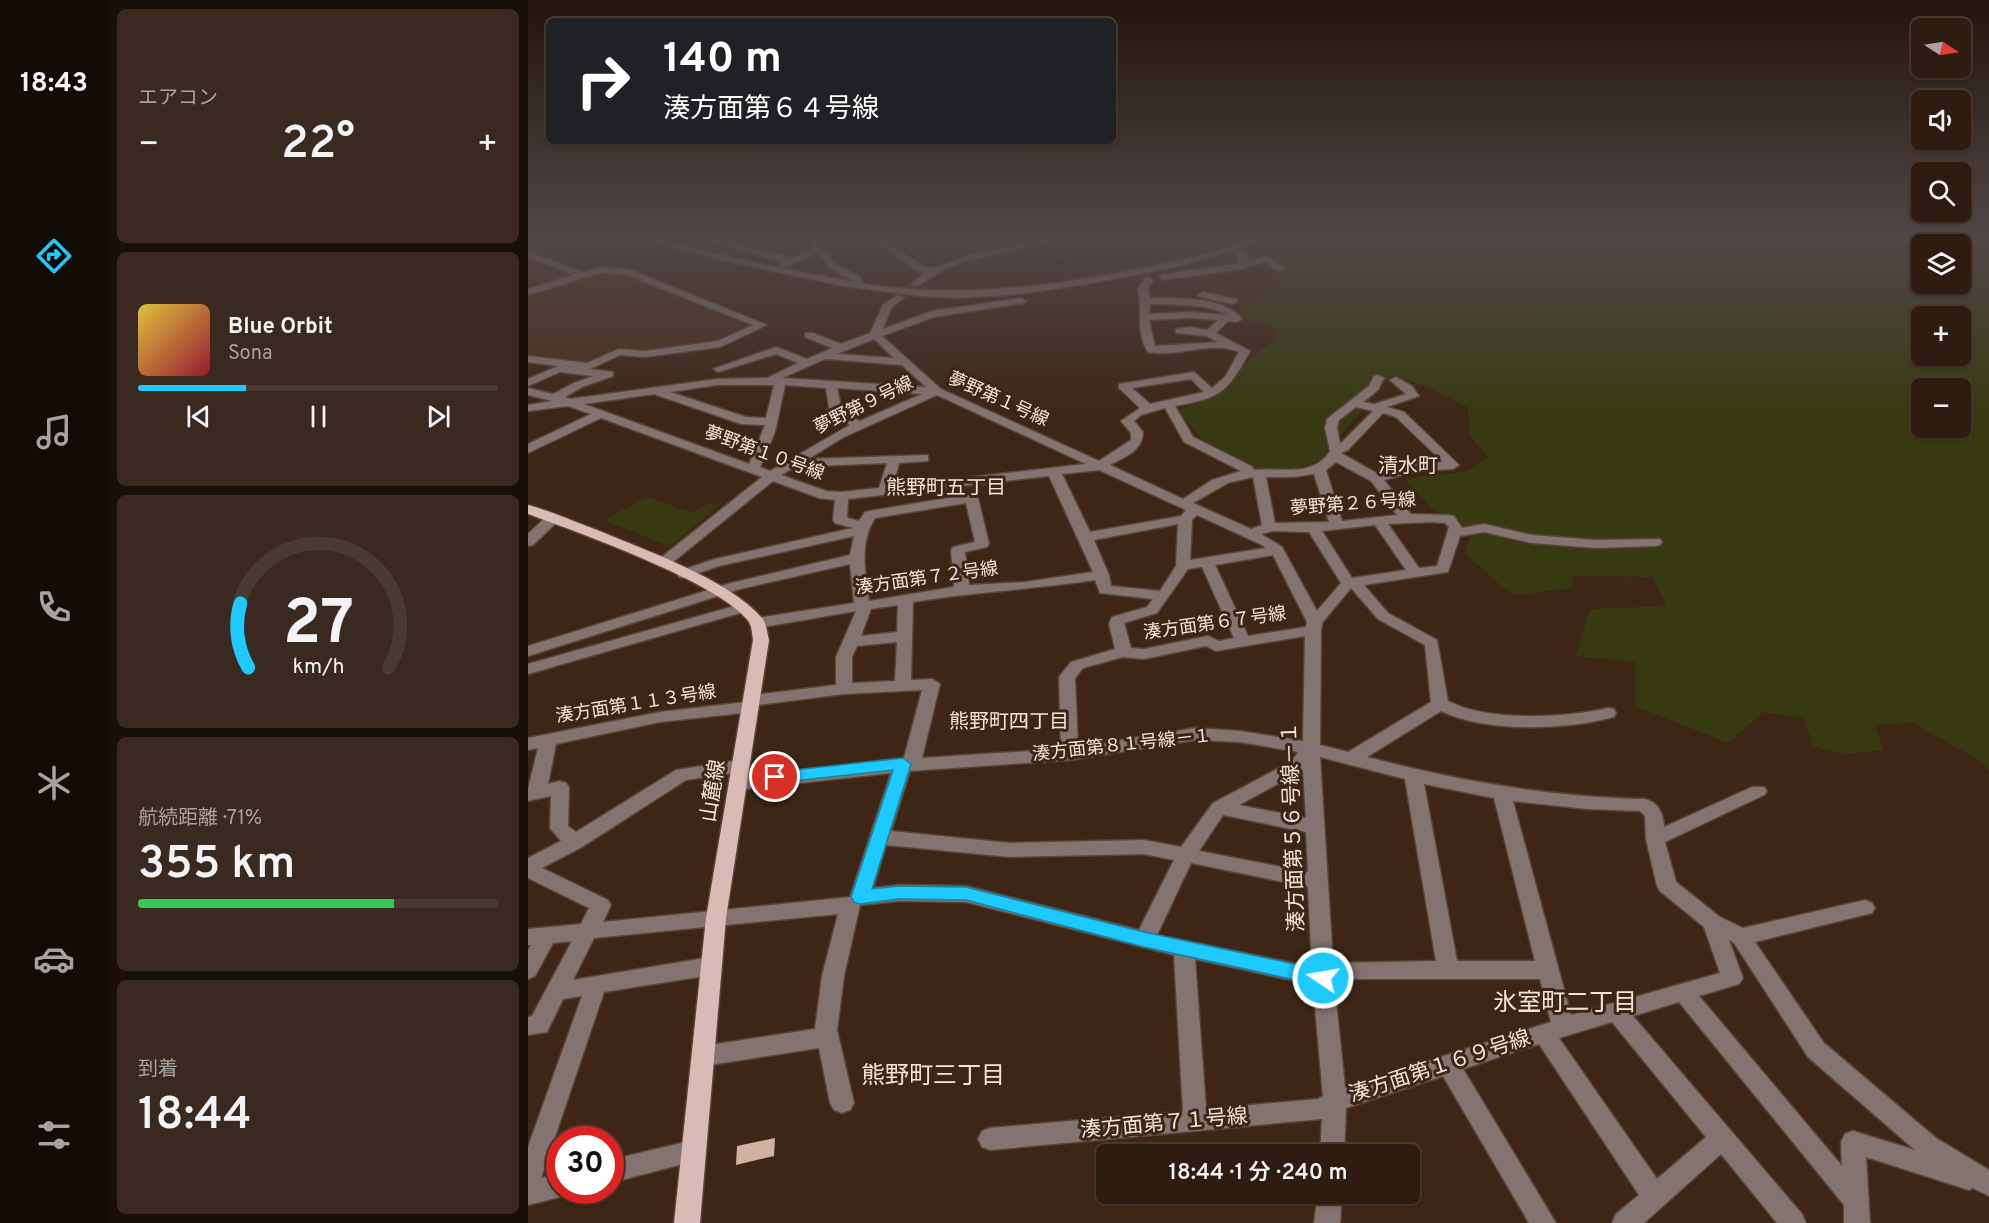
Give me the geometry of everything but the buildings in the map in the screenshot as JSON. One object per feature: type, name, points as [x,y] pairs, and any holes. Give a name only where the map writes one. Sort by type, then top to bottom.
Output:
[{"type":"main road","points":[[528,509],[663,563],[719,593],[742,608],[757,623]]},
{"type":"main road","name":"山麓線","points":[[687,1223],[716,918],[738,775],[753,703],[761,640],[757,623]]},
{"type":"street","points":[[528,359],[588,366],[619,352],[645,354],[720,344],[762,325],[691,297]]},
{"type":"street","points":[[753,469],[772,422],[775,381],[841,348],[932,314],[1040,297]]},
{"type":"street","points":[[1145,297],[1143,308],[1147,344],[1152,350],[1200,345],[1233,346]]},
{"type":"street","points":[[1188,304],[1197,297]]},
{"type":"street","points":[[1211,297],[1233,301]]},
{"type":"street","points":[[874,335],[887,307],[898,298]]},
{"type":"street","points":[[1145,317],[1190,315],[1224,320],[1237,319],[1234,315],[1212,306],[1146,301]]},
{"type":"street","points":[[1209,334],[1224,320]]},
{"type":"street","points":[[1099,466],[1131,448],[1137,441],[1137,432],[1127,422],[1136,411],[1169,405],[1210,392],[1225,384],[1245,351],[1209,334],[1190,330],[1180,331]]},
{"type":"street","points":[[809,335],[841,348]]},
{"type":"street","points":[[874,335],[937,391]]},
{"type":"street","points":[[720,344],[718,375],[776,350],[807,363]]},
{"type":"street","points":[[824,356],[903,362]]},
{"type":"street","points":[[528,383],[558,369],[609,374],[578,385],[560,400]]},
{"type":"street","name":"夢野第１号線","points":[[528,408],[560,400],[653,390],[718,375],[775,381],[937,391],[1251,534],[1276,550],[1314,626]]},
{"type":"street","points":[[1148,409],[1123,386],[1194,375],[1210,392]]},
{"type":"street","points":[[1378,378],[1374,388],[1333,418],[1331,428],[1336,453],[1376,478],[1407,518]]},
{"type":"street","points":[[1123,652],[1124,645],[1116,624],[1117,620],[1152,610],[1164,596],[1183,566],[1185,519],[1190,506],[1217,483],[1254,473],[1299,473],[1319,469],[1344,447],[1378,408],[1413,396],[1408,388],[1396,380]]},
{"type":"street","points":[[831,385],[836,414],[860,425]]},
{"type":"street","points":[[653,390],[745,421],[772,422]]},
{"type":"street","name":"夢野第１０号線","points":[[528,391],[601,414],[824,495],[842,496],[1099,466]]},
{"type":"street","name":"夢野第９号線","points":[[663,563],[771,476],[840,434],[937,391]]},
{"type":"street","points":[[1355,404],[1400,414],[1453,465],[1417,467],[1376,478]]},
{"type":"street","points":[[1169,405],[1188,439],[1254,473],[1269,528]]},
{"type":"street","points":[[528,449],[601,414]]},
{"type":"street","points":[[793,463],[924,458]]},
{"type":"street","points":[[885,491],[894,459]]},
{"type":"street","points":[[1319,469],[1337,525]]},
{"type":"street","points":[[1054,471],[1064,500],[1081,524],[1102,575],[1105,590],[1164,596]]},
{"type":"street","points":[[842,496],[840,520],[862,528]]},
{"type":"street","points":[[844,689],[844,657],[864,611],[861,607],[856,558],[862,528],[870,515],[971,498],[982,544],[958,550],[962,590]]},
{"type":"street","points":[[528,542],[553,518]]},
{"type":"street","name":"夢野第２６号線","points":[[1251,534],[1269,528],[1313,528],[1407,518],[1449,519],[1455,530]]},
{"type":"street","points":[[1086,537],[1185,519]]},
{"type":"street","points":[[1379,521],[1416,574]]},
{"type":"street","points":[[684,574],[715,563],[862,528]]},
{"type":"street","points":[[1313,528],[1351,582],[1383,616],[1432,643],[1440,704]]},
{"type":"street","points":[[1314,626],[1351,582],[1443,569],[1455,530],[1484,528],[1532,539],[1596,544],[1655,542]]},
{"type":"street","points":[[1183,566],[1276,550]]},
{"type":"street","points":[[528,651],[736,586],[856,558]]},
{"type":"street","points":[[1206,562],[1243,642]]},
{"type":"street","name":"湊方面第７２号線","points":[[757,623],[962,590],[1025,586],[1102,575]]},
{"type":"street","points":[[903,685],[906,599]]},
{"type":"street","points":[[528,669],[742,608]]},
{"type":"street","name":"湊方面第６７号線","points":[[1071,754],[1067,677],[1077,666],[1123,652],[1144,654],[1209,641],[1216,646],[1314,626]]},
{"type":"street","name":"湊方面第５６号線－１","points":[[1314,626],[1311,747],[1323,978],[1335,1101],[1333,1144]]},
{"type":"street","points":[[851,642],[905,636]]},
{"type":"street","name":"湊方面第１１３号線","points":[[528,744],[660,717],[844,689],[932,684],[908,763]]},
{"type":"street","points":[[1440,704],[1467,715],[1525,719],[1595,717],[1608,713]]},
{"type":"street","points":[[1352,758],[1440,704]]},
{"type":"street","name":"湊方面第８１号線－１","points":[[528,868],[575,842],[682,774],[790,775],[908,763],[1071,754],[1148,739],[1213,734],[1311,747],[1413,775],[1501,792],[1612,805],[1645,805],[1654,814],[1655,839]]},
{"type":"street","points":[[532,794],[548,740]]},
{"type":"street","points":[[1144,940],[1187,853],[1219,808],[1298,765],[1311,747]]},
{"type":"street","points":[[842,1103],[827,1036],[833,976],[855,901],[908,763]]},
{"type":"street","points":[[1413,775],[1448,968]]},
{"type":"street","points":[[532,794],[560,787],[559,828],[575,842]]},
{"type":"street","points":[[1758,791],[1655,839],[1667,886],[1713,923],[1741,937],[1816,1050],[1928,1146],[1989,1184]]},
{"type":"street","points":[[1501,792],[1547,970],[1553,1030],[1655,1197]]},
{"type":"street","points":[[1219,808],[1315,827]]},
{"type":"street","points":[[879,837],[1010,850],[1144,847],[1187,853],[1318,881]]},
{"type":"street","points":[[528,868],[601,905],[539,1025],[528,1026]]},
{"type":"street","points":[[528,970],[537,936],[716,918],[855,901],[899,892],[966,894],[1144,940],[1323,978],[1337,970],[1448,968],[1547,970]]},
{"type":"street","points":[[1741,937],[1865,908]]},
{"type":"street","name":"湊方面第１６９号線","points":[[1335,1101],[1553,1030],[1732,978],[1713,923]]},
{"type":"street","points":[[1184,948],[1195,1122]]},
{"type":"street","points":[[558,991],[711,966]]},
{"type":"street","points":[[528,1182],[596,985]]},
{"type":"street","points":[[1683,992],[1856,1212]]},
{"type":"street","points":[[1616,1011],[1793,1223]]},
{"type":"street","points":[[703,1056],[827,1036]]},
{"type":"street","points":[[1448,1064],[1543,1223]]},
{"type":"street","name":"湊方面第７１号線","points":[[990,1139],[1322,1109],[1335,1101]]},
{"type":"street","points":[[1625,1223],[1722,1138]]},
{"type":"street","points":[[1856,1212],[1853,1142],[1989,1184]]},
{"type":"street","points":[[624,1168],[694,1151]]},
{"type":"street","points":[[528,1193],[546,1188]]},
{"type":"street","points":[[1327,1223],[1329,1204]]},
{"type":"shaded area","points":[[528,297],[683,297],[746,322],[745,329],[712,343],[646,352],[620,349],[587,364],[528,357]]},
{"type":"green space","points":[[1262,297],[1989,297],[1989,771],[1981,761],[1913,723],[1874,724],[1884,750],[1842,754],[1813,746],[1804,718],[1763,712],[1728,743],[1635,706],[1635,662],[1576,656],[1590,609],[1666,606],[1653,577],[1573,576],[1572,588],[1516,595],[1498,583],[1465,553],[1472,530],[1432,509],[1405,479],[1468,471],[1488,457],[1469,435],[1468,408],[1427,386],[1391,375],[1320,460],[1298,468],[1255,468],[1208,446],[1177,411],[1212,397],[1256,353],[1277,340],[1273,325],[1233,317]]},
{"type":"green space","points":[[647,497],[693,513],[709,503],[719,505],[675,543],[666,545],[604,520]]},
{"type":"district","name":"清水町","points":[[1408,467]]},
{"type":"district","name":"熊野町五丁目","points":[[946,489]]},
{"type":"district","name":"熊野町四丁目","points":[[1009,723]]},
{"type":"district","name":"氷室町二丁目","points":[[1565,1004]]},
{"type":"district","name":"熊野町三丁目","points":[[933,1077]]},
{"type":"route","points":[[775,777],[903,764],[860,897],[899,892],[966,894],[1144,940],[1323,978]]}]
